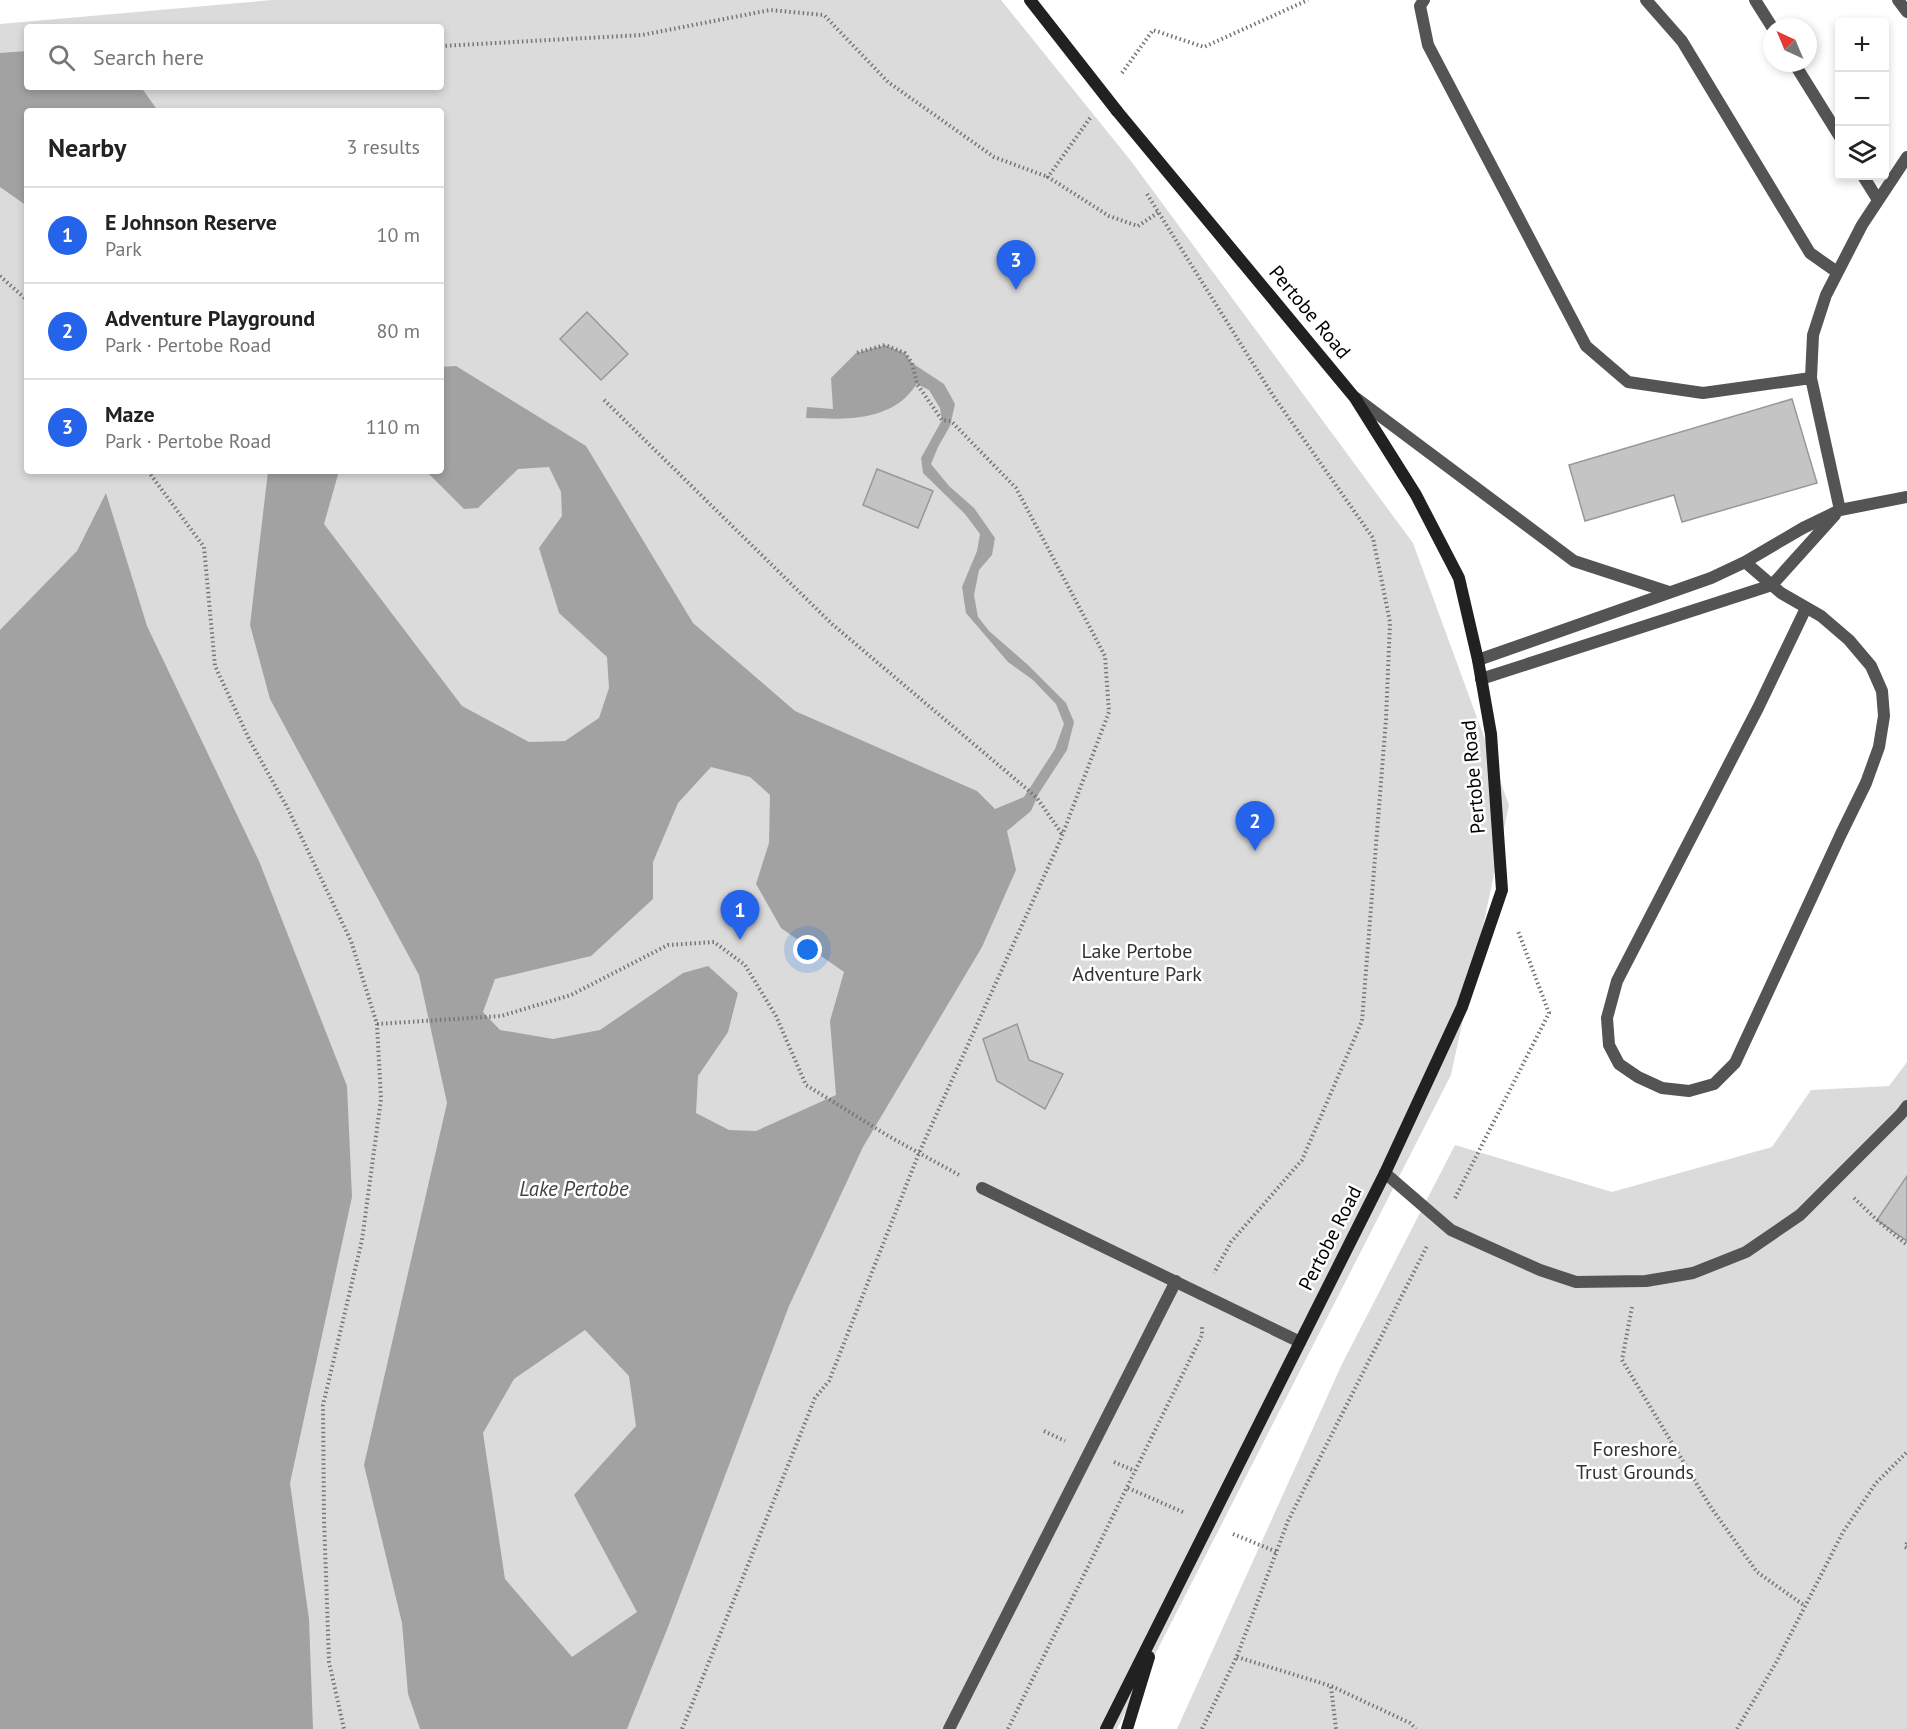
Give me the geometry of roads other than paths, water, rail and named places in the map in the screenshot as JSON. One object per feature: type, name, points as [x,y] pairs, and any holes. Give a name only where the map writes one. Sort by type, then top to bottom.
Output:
[{"type":"street","name":"Pertobe Road","points":[[1030,0],[1117,111],[1355,398],[1416,495],[1459,578],[1478,660],[1491,734],[1502,890],[1462,1007],[1385,1173],[1107,1729]]},
{"type":"street","name":"Pertobe Road","points":[[1127,1729],[1161,1621]]},
{"type":"lane","points":[[1424,0],[1420,6],[1428,45],[1586,346],[1628,382],[1703,393],[1811,378]]},
{"type":"lane","points":[[1646,0],[1682,41],[1810,253],[1838,272]]},
{"type":"lane","points":[[1755,0],[1766,18]]},
{"type":"lane","points":[[1898,0],[1907,12]]},
{"type":"lane","points":[[1799,72],[1835,130]]},
{"type":"lane","points":[[1840,510],[1811,378],[1813,335],[1826,295],[1862,225],[1907,158]]},
{"type":"lane","points":[[1866,180],[1878,200]]},
{"type":"lane","points":[[1355,398],[1574,561],[1669,592]]},
{"type":"lane","points":[[1478,660],[1711,578],[1840,510],[1907,497]]},
{"type":"lane","points":[[1481,680],[1772,585],[1840,510]]},
{"type":"lane","points":[[1745,562],[1781,593],[1821,616],[1849,640],[1871,666],[1882,691],[1884,716],[1879,747],[1866,783],[1735,1063],[1714,1084],[1689,1091],[1662,1088],[1618,1065],[1609,1045],[1607,1018],[1617,981],[1758,708],[1806,608]]},
{"type":"lane","points":[[1385,1173],[1450,1230],[1539,1270],[1576,1282],[1637,1282],[1693,1273],[1746,1252],[1800,1215],[1907,1106]]},
{"type":"lane","points":[[982,1188],[1300,1342]]},
{"type":"lane","points":[[949,1729],[1176,1281]]},
{"type":"water","points":[[24,51],[24,90],[143,90],[156,108],[24,108],[24,204],[0,187],[0,53]]},
{"type":"water","name":"Lake Pertobe","points":[[885,345],[905,353],[912,363],[944,384],[955,404],[950,426],[931,464],[949,486],[974,508],[995,538],[992,555],[979,570],[974,595],[978,617],[989,631],[1028,665],[1066,703],[1074,722],[1067,750],[1039,793],[1031,811],[1007,831],[1016,870],[982,947],[863,1147],[789,1306],[668,1627],[627,1729],[420,1729],[408,1694],[402,1623],[364,1465],[447,1103],[419,975],[270,699],[250,625],[268,474],[338,474],[324,524],[462,706],[529,742],[565,741],[599,718],[609,688],[607,657],[559,613],[539,548],[562,516],[561,492],[549,467],[518,469],[478,508],[464,509],[429,474],[444,474],[444,367],[456,366],[586,446],[693,623],[795,711],[977,791],[995,809],[1024,797],[1055,749],[1064,724],[1056,704],[1033,680],[1008,662],[966,613],[962,587],[977,551],[980,534],[965,514],[923,473],[921,458],[942,420],[940,408],[929,390],[917,384],[905,398],[894,406],[871,415],[806,418],[807,407],[833,409],[831,378],[856,353]],"holes":[[[711,767],[750,777],[770,795],[769,843],[756,884],[781,928],[844,972],[830,1021],[836,1095],[756,1131],[729,1130],[696,1113],[698,1076],[728,1032],[738,993],[708,966],[683,973],[600,1030],[553,1039],[500,1030],[483,1012],[495,979],[591,956],[653,899],[653,862],[678,803]],[[585,1330],[629,1376],[636,1426],[574,1495],[637,1612],[572,1657],[505,1579],[483,1433],[514,1379]]]},
{"type":"water","points":[[106,493],[147,626],[259,861],[347,1086],[352,1197],[290,1483],[309,1619],[313,1729],[0,1729],[0,630],[77,551]]},
{"type":"place","name":"Maze","points":[[1016,290]]},
{"type":"place","name":"Adventure Playground","points":[[1255,851]]},
{"type":"place","name":"E Johnson Reserve","points":[[740,940]]},
{"type":"park label","name":"Lake Pertobe Adventure Park","points":[[1137,962]]},
{"type":"park label","name":"Foreshore Trust Grounds","points":[[1635,1460]]}]
